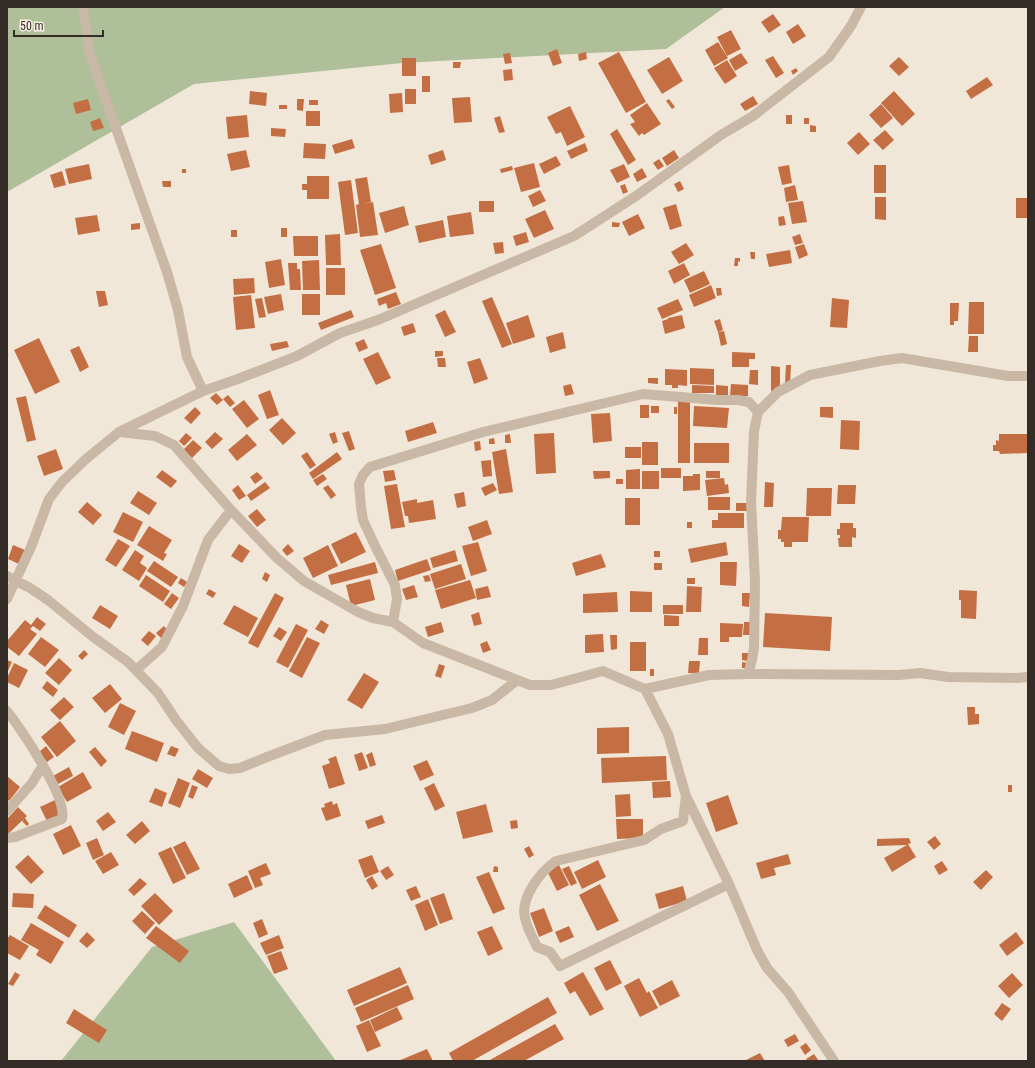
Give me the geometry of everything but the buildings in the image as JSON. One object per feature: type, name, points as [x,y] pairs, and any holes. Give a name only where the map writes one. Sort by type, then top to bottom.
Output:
[{"type":"street","points":[[83,7],[90,55],[167,272],[178,310],[187,357],[203,392]]},
{"type":"street","points":[[7,599],[11,578],[31,547],[49,499],[62,482],[81,464],[120,432],[203,392],[296,356],[340,333],[378,320],[574,236],[636,196],[721,136],[753,116],[829,57],[851,26],[861,7]]},
{"type":"street","points":[[748,674],[754,647],[755,581],[751,502],[754,430],[758,412],[778,392],[810,376],[880,361],[902,358],[1008,376],[1028,376]]},
{"type":"street","points":[[393,622],[397,599],[395,585],[363,520],[361,507],[359,484],[363,474],[370,467],[483,432],[643,394],[718,400],[738,400],[749,402],[758,412]]},
{"type":"street","points":[[120,432],[155,436],[174,445],[231,510],[277,558],[304,580],[358,612],[374,618],[393,622],[423,643],[516,681],[530,685],[552,685],[603,671],[645,689],[709,675],[899,675],[920,673],[948,677],[1017,678],[1028,676]]},
{"type":"street","points":[[136,670],[162,647],[183,606],[208,540],[231,510]]},
{"type":"street","points":[[11,578],[48,600],[136,670],[158,693],[176,720],[198,748],[219,766],[229,769],[240,768],[325,735],[385,729],[472,708],[492,700],[516,681]]},
{"type":"street","points":[[645,689],[668,734],[686,796],[729,884],[757,950],[767,968],[788,992],[834,1061]]},
{"type":"street","points":[[7,711],[18,724],[43,765],[58,794],[64,814],[62,819],[15,837],[7,838]]},
{"type":"street","points":[[7,811],[32,783],[43,765]]},
{"type":"street","points":[[686,796],[683,821],[661,829],[644,840],[556,861],[546,868],[532,885],[526,901],[524,917],[537,947],[550,952],[560,966],[729,884]]},
{"type":"green space","points":[[7,7],[725,7],[666,49],[402,63],[194,84],[7,192]]},
{"type":"green space","points":[[234,922],[336,1061],[61,1061],[152,947]]}]
